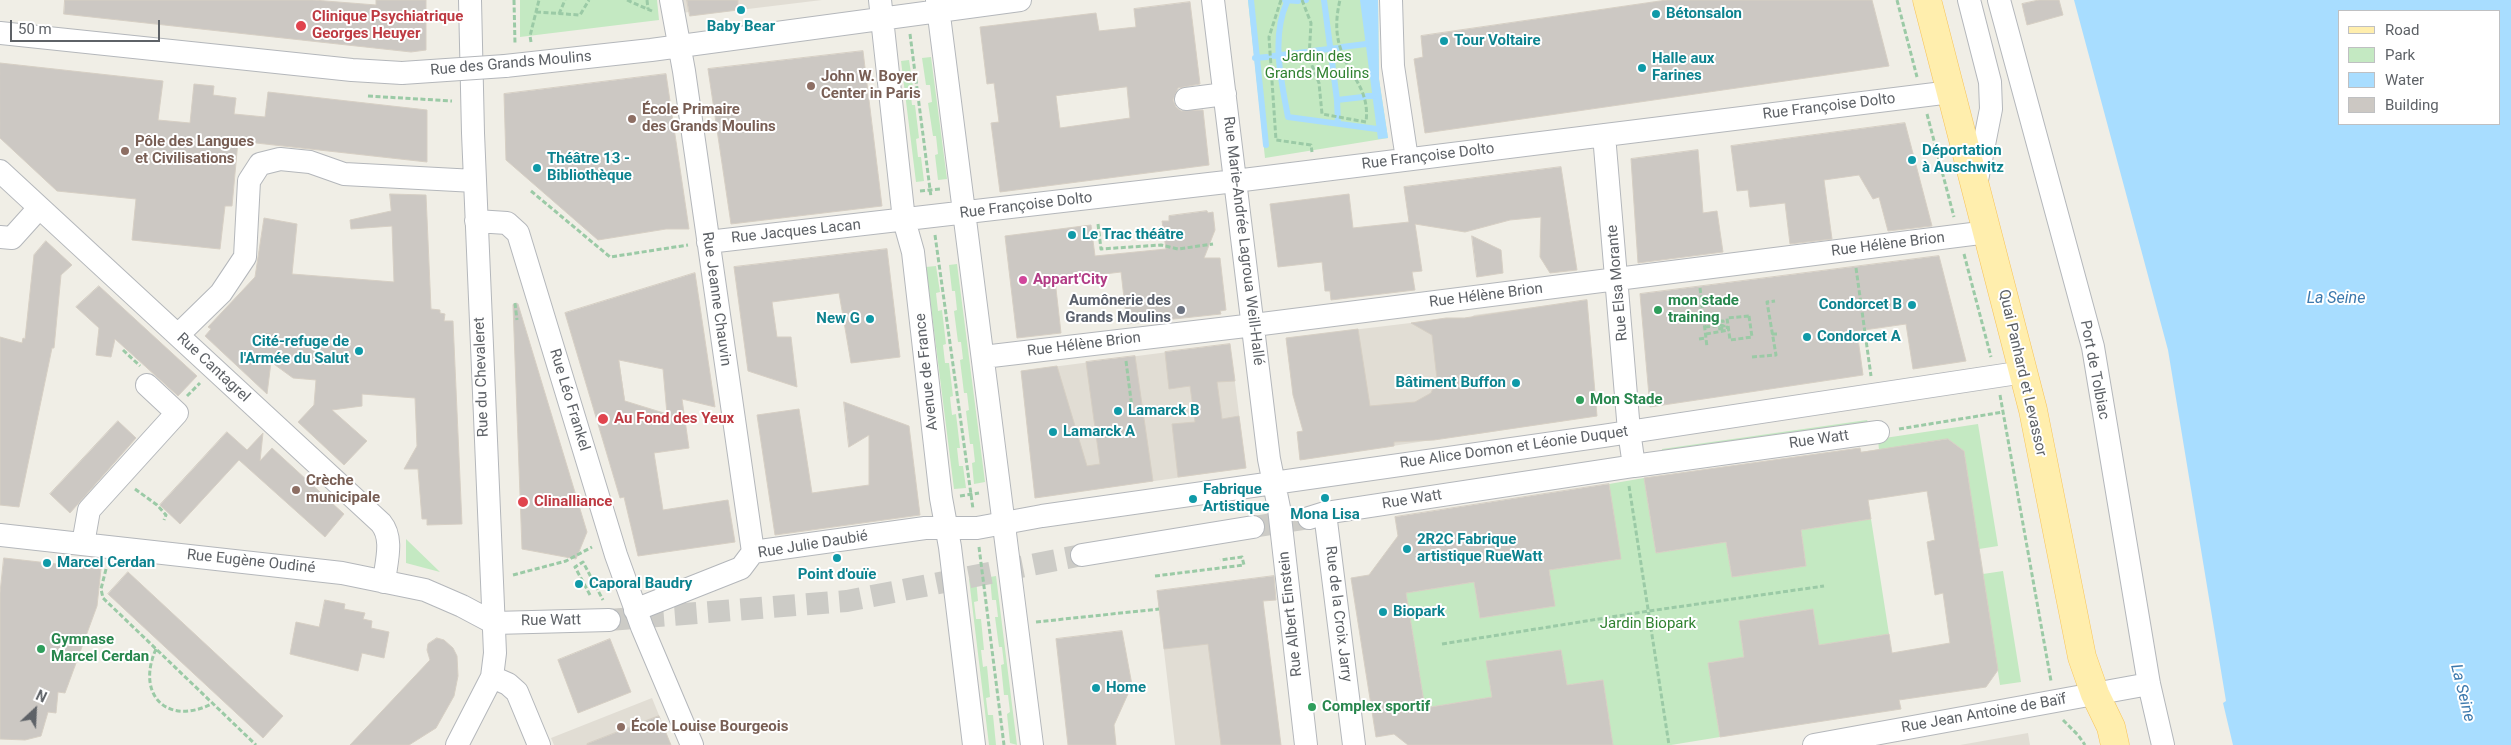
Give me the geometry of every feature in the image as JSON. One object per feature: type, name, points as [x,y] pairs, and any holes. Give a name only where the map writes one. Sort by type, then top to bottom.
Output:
[{"type":"main road","name":"Quai Panhard et Levassor","points":[[1927,0],[2024,372],[2082,657],[2095,694],[2111,727],[2115,745]]},
{"type":"street","name":"Rue du Chevaleret","points":[[457,745],[492,677],[495,653],[474,181],[470,0]]},
{"type":"street","name":"Rue Jeanne Chauvin","points":[[671,0],[753,552]]},
{"type":"street","name":"Rue des Grands Moulins","points":[[0,33],[352,70],[402,73],[504,65],[679,46],[881,9],[908,15],[938,5],[1020,0]]},
{"type":"street","name":"Rue Marie-Andrée Lagroua Weill-Hallé","points":[[1213,0],[1274,482]]},
{"type":"street","points":[[1392,0],[1393,66],[1407,159]]},
{"type":"street","points":[[1969,0],[1990,82],[1991,109],[1976,186]]},
{"type":"street","name":"Port de Tolbiac","points":[[1999,0],[2093,346],[2149,684],[2163,745]]},
{"type":"street","points":[[938,5],[1032,745]]},
{"type":"street","name":"Avenue de France","points":[[881,9],[904,220],[913,252],[945,528],[950,546],[974,745]]},
{"type":"street","points":[[470,67],[504,65]]},
{"type":"street","name":"Rue Françoise Dolto","points":[[904,220],[1951,92]]},
{"type":"street","points":[[1186,99],[1225,94]]},
{"type":"street","name":"Rue Elsa Morante","points":[[1604,135],[1618,280],[1629,431]]},
{"type":"street","points":[[178,335],[221,293],[245,257],[249,181],[260,164],[280,159],[310,162],[344,174],[474,181]]},
{"type":"street","name":"Rue Cantagrel","points":[[0,171],[381,523],[387,530],[389,539],[384,582]]},
{"type":"street","points":[[0,237],[12,238],[39,208]]},
{"type":"street","name":"Rue Jacques Lacan","points":[[708,242],[904,220]]},
{"type":"street","name":"Rue Léo Frankel","points":[[476,221],[507,223],[518,233],[616,555],[636,610],[692,745]]},
{"type":"street","name":"Rue Hélène Brion","points":[[984,356],[1254,325],[1988,232]]},
{"type":"street","name":"Rue Alice Domon et Léonie Duquet","points":[[1004,524],[1042,516],[2024,372]]},
{"type":"street","points":[[83,544],[88,510],[177,412],[148,385]]},
{"type":"street","points":[[1629,431],[1631,473]]},
{"type":"street","name":"Rue Watt","points":[[1317,515],[1631,473],[1878,432]]},
{"type":"street","name":"Rue Albert Einstein","points":[[1274,482],[1279,508],[1306,745]]},
{"type":"street","name":"Rue de la Croix Jarry","points":[[1317,515],[1354,745]]},
{"type":"street","name":"Rue Julie Daubié","points":[[636,610],[741,568],[753,552],[925,528],[977,528],[1004,524]]},
{"type":"street","points":[[1082,555],[1253,527]]},
{"type":"street","name":"Rue Eugène Oudiné","points":[[0,535],[328,571],[433,593],[494,623]]},
{"type":"street","name":"Rue Watt","points":[[494,623],[607,612]]},
{"type":"street","points":[[492,677],[508,684],[517,692],[539,745]]},
{"type":"street","name":"Rue Jean Antoine de Baïf","points":[[1814,745],[2149,684]]},
{"type":"path","points":[[514,0],[514,35]]},
{"type":"path","points":[[531,45],[530,36],[539,0]]},
{"type":"path","points":[[559,14],[565,0]]},
{"type":"path","points":[[536,12],[580,15],[589,0]]},
{"type":"path","points":[[627,0],[648,10],[647,0]]},
{"type":"path","points":[[1281,0],[1269,37],[1276,140],[1311,145],[1312,150]]},
{"type":"path","points":[[1302,0],[1311,23],[1309,58],[1319,83],[1322,114],[1366,122],[1364,92],[1344,58],[1338,40],[1336,20],[1340,0]]},
{"type":"path","points":[[1897,0],[1919,82]]},
{"type":"path","points":[[908,15],[932,204]]},
{"type":"path","points":[[368,96],[455,102]]},
{"type":"path","points":[[1925,106],[1955,219]]},
{"type":"path","points":[[917,192],[948,188]]},
{"type":"path","points":[[531,191],[610,257],[708,242]]},
{"type":"path","points":[[1098,224],[1101,250],[1161,245],[1178,249],[1213,244]]},
{"type":"path","name":"Avenue de France","points":[[935,235],[977,528],[1004,745]]},
{"type":"path","name":"Quai Panhard et Levassor","points":[[1961,244],[1993,362]]},
{"type":"path","points":[[932,258],[945,256]]},
{"type":"path","points":[[1856,267],[1871,376]]},
{"type":"path","points":[[1700,288],[1707,347]]},
{"type":"path","points":[[1752,357],[1776,355],[1767,302],[1775,301]]},
{"type":"path","points":[[515,303],[517,320]]},
{"type":"path","points":[[1749,316],[1752,337],[1730,340],[1728,329],[1727,318],[1749,316]]},
{"type":"path","points":[[1705,326],[1728,329]]},
{"type":"path","points":[[1699,339],[1728,329]]},
{"type":"path","points":[[1772,334],[1780,334]]},
{"type":"path","points":[[1126,357],[1132,408]]},
{"type":"path","name":"Quai Panhard et Levassor","points":[[2000,390],[2052,685]]},
{"type":"path","points":[[1878,432],[2003,412]]},
{"type":"path","points":[[1631,473],[1669,745]]},
{"type":"path","points":[[118,477],[157,505],[166,515],[164,520]]},
{"type":"path","points":[[955,496],[987,492]]},
{"type":"path","points":[[513,575],[566,561],[597,545]]},
{"type":"path","points":[[1155,576],[1244,564],[1242,557],[1220,560]]},
{"type":"path","points":[[590,595],[575,567],[583,562],[607,612]]},
{"type":"path","points":[[106,569],[101,589],[103,598],[256,745]]},
{"type":"path","points":[[1442,644],[1649,611],[1824,586]]},
{"type":"path","points":[[1036,622],[1159,610]]},
{"type":"path","points":[[156,649],[149,670],[149,683],[153,694],[162,704],[175,710],[190,713],[214,703]]},
{"type":"path","points":[[2057,715],[2078,735],[2085,745]]},
{"type":"shaded area","points":[[681,0],[822,0],[690,16],[689,12],[683,13]]},
{"type":"shaded area","name":"Bâtiment Buffon","points":[[1587,300],[1597,416],[1471,435],[1471,432],[1465,435],[1300,460],[1297,432],[1306,431],[1304,408],[1296,406],[1293,395],[1286,338],[1427,321],[1471,318],[1474,315]]},
{"type":"shaded area","points":[[1230,344],[1246,468],[1035,498],[1021,371]]},
{"type":"shaded area","points":[[1260,578],[1281,745],[1175,745],[1157,591]]},
{"type":"shaded area","name":"École Louise Bourgeois","points":[[652,698],[671,745],[554,745],[551,738]]},
{"type":"shaded area","points":[[2028,733],[2030,745],[1960,745]]},
{"type":"green space","points":[[520,0],[657,0],[659,20],[520,37]]},
{"type":"green space","name":"Jardin des Grands Moulins","points":[[1248,0],[1378,0],[1379,79],[1388,138],[1265,158]]},
{"type":"green space","points":[[931,57],[947,179],[938,180],[935,155],[938,154],[936,136],[933,136],[928,103],[932,102],[930,85],[926,85],[922,58]]},
{"type":"green space","points":[[909,60],[913,86],[910,87],[912,105],[915,105],[919,138],[916,139],[918,157],[921,157],[924,181],[916,182],[901,61]]},
{"type":"green space","points":[[957,264],[985,482],[974,484],[972,463],[975,462],[973,444],[970,444],[966,411],[969,410],[967,393],[964,393],[960,360],[963,359],[961,342],[958,342],[954,311],[957,310],[955,291],[952,291],[949,265]]},
{"type":"green space","points":[[936,266],[940,292],[936,293],[938,311],[942,310],[946,344],[943,345],[945,363],[949,363],[953,396],[950,397],[952,415],[956,414],[960,448],[957,448],[959,466],[963,466],[966,488],[954,489],[926,267]]},
{"type":"green space","points":[[1867,420],[1868,422],[1662,452],[1662,449]]},
{"type":"green space","points":[[1978,424],[1998,546],[1979,549],[1964,451],[1948,439],[1879,450],[1878,439]]},
{"type":"green space","name":"Jardin Biopark","points":[[1644,478],[1656,553],[1726,542],[1732,577],[1806,566],[1801,530],[1871,519],[1889,634],[1819,645],[1813,609],[1739,621],[1744,657],[1708,663],[1720,737],[1671,745],[1613,745],[1603,680],[1567,685],[1561,650],[1487,661],[1492,697],[1425,708],[1406,593],[1474,582],[1480,618],[1554,606],[1549,570],[1620,559],[1609,484]]},
{"type":"green space","points":[[406,539],[440,572],[406,563]]},
{"type":"green space","points":[[2003,571],[2021,682],[2000,685],[1983,574]]},
{"type":"green space","points":[[996,576],[1017,745],[1010,743],[1007,714],[1010,712],[1008,695],[1004,695],[1001,665],[1004,664],[1002,647],[999,647],[995,617],[998,617],[996,600],[992,600],[990,577]]},
{"type":"green space","points":[[976,578],[978,601],[974,602],[976,619],[981,619],[984,650],[981,650],[983,667],[987,666],[990,697],[986,698],[988,715],[993,715],[996,745],[989,745],[969,579]]},
{"type":"water","points":[[1360,0],[1378,0],[1379,79],[1388,138],[1378,139]]},
{"type":"water","name":"La Seine","points":[[2074,0],[2511,0],[2511,745],[2233,745],[2223,703],[2226,701],[2168,350]]},
{"type":"building","name":"Clinique Psychiatrique Georges Heuyer","points":[[65,0],[313,0],[376,5],[376,0],[426,0],[426,50],[411,52],[64,14]]},
{"type":"building","points":[[687,0],[738,0],[738,10],[690,16]]},
{"type":"building","name":"Halle aux Farines","points":[[1667,0],[1872,0],[1889,66],[1425,133],[1414,59],[1423,57],[1421,36]]},
{"type":"building","points":[[2039,0],[2059,0],[2063,15],[2027,25],[2022,4]]},
{"type":"building","points":[[1190,2],[1200,84],[1178,88],[1173,100],[1176,107],[1181,111],[1203,110],[1209,165],[1000,192],[991,123],[999,122],[994,83],[987,84],[980,27],[1096,13],[1099,31],[1136,27],[1134,9]],"holes":[[[1127,87],[1130,118],[1060,128],[1056,96]]]},
{"type":"building","points":[[863,51],[882,206],[731,224],[708,69]]},
{"type":"building","name":"Pôle des Langues et Civilisations","points":[[0,63],[163,81],[158,120],[190,123],[194,84],[214,86],[213,95],[236,98],[234,114],[265,117],[268,92],[427,110],[427,162],[238,141],[232,206],[225,206],[220,249],[132,240],[136,199],[57,191],[0,138]]},
{"type":"building","points":[[666,74],[689,229],[666,229],[598,240],[506,160],[504,94]]},
{"type":"building","points":[[1905,123],[1932,226],[1888,231],[1879,197],[1873,199],[1859,175],[1824,180],[1832,239],[1790,244],[1785,203],[1750,207],[1748,190],[1737,191],[1731,146]]},
{"type":"building","points":[[1698,150],[1703,213],[1717,211],[1723,252],[1638,263],[1631,159]]},
{"type":"building","points":[[1561,167],[1577,270],[1550,273],[1540,257],[1541,217],[1510,220],[1465,232],[1415,224],[1422,271],[1412,272],[1415,290],[1331,300],[1330,291],[1325,291],[1322,262],[1278,267],[1270,204],[1349,194],[1353,228],[1409,222],[1404,187]]},
{"type":"building","points":[[390,194],[426,195],[431,309],[440,310],[440,313],[445,314],[444,321],[453,321],[462,524],[427,525],[427,519],[422,519],[418,469],[404,469],[417,446],[415,398],[362,394],[362,406],[332,410],[367,441],[344,465],[298,422],[314,405],[316,380],[293,378],[271,362],[267,394],[205,336],[211,329],[208,327],[255,277],[264,218],[297,224],[292,274],[394,282],[392,226],[351,229],[350,220],[391,211]]},
{"type":"building","points":[[1207,211],[1208,213],[1213,212],[1215,230],[1204,258],[1220,258],[1226,310],[1220,311],[1221,314],[1127,324],[1121,272],[1055,280],[1061,333],[1017,338],[1005,236],[1091,225],[1095,256],[1166,249],[1162,221],[1169,221],[1169,216]]},
{"type":"building","points":[[1472,236],[1501,250],[1503,273],[1477,277]]},
{"type":"building","points":[[46,241],[72,265],[61,275],[54,348],[52,348],[19,507],[0,505],[0,337],[22,343],[23,338],[25,339],[34,255]]},
{"type":"building","name":"New G","points":[[887,249],[900,357],[851,363],[839,293],[772,302],[777,337],[791,337],[797,387],[748,371],[734,267]]},
{"type":"building","name":"Condorcet A","points":[[1939,256],[1966,361],[1913,369],[1906,324],[1857,331],[1863,375],[1650,407],[1640,294]]},
{"type":"building","points":[[695,273],[715,407],[682,399],[689,448],[654,453],[663,510],[728,500],[735,542],[638,556],[624,497],[620,498],[565,313]],"holes":[[[619,360],[663,369],[667,414],[625,401]]]},
{"type":"building","points":[[99,286],[197,376],[178,396],[115,339],[111,357],[96,355],[99,328],[76,307]]},
{"type":"building","name":"Bâtiment Buffon","points":[[1587,300],[1597,416],[1434,440],[1394,442],[1394,446],[1300,460],[1297,432],[1303,431],[1293,395],[1286,338],[1358,329],[1370,406],[1415,402],[1431,393],[1437,379],[1432,335],[1411,323],[1446,318],[1464,318]]},
{"type":"building","points":[[518,304],[587,532],[576,559],[522,549],[513,305]]},
{"type":"building","points":[[1230,344],[1235,381],[1217,382],[1222,419],[1239,416],[1246,468],[1178,477],[1172,424],[1195,422],[1190,386],[1169,389],[1165,352]]},
{"type":"building","points":[[1135,356],[1153,481],[1035,498],[1021,371],[1057,366],[1087,466],[1100,464],[1086,362]]},
{"type":"building","points":[[844,402],[909,426],[920,515],[775,535],[757,415],[799,409],[812,493],[869,485],[869,435],[849,447]]},
{"type":"building","points":[[118,421],[136,438],[70,513],[50,494]]},
{"type":"building","name":"Crèche municipale","points":[[227,432],[247,450],[263,433],[260,461],[272,448],[344,514],[325,537],[239,460],[180,524],[160,505]]},
{"type":"building","points":[[1948,439],[1964,451],[1998,670],[1986,687],[1899,700],[1901,709],[1720,737],[1708,663],[1744,657],[1739,621],[1813,609],[1819,645],[1889,634],[1892,653],[1950,643],[1943,593],[1935,595],[1927,542],[1935,540],[1927,491],[1868,500],[1871,519],[1801,530],[1806,566],[1732,577],[1726,542],[1656,553],[1644,478],[1860,448],[1861,452]]},
{"type":"building","name":"Biopark","points":[[1609,484],[1621,559],[1549,570],[1555,606],[1480,618],[1474,582],[1406,593],[1425,708],[1492,697],[1486,661],[1561,650],[1567,685],[1603,680],[1613,745],[1408,745],[1394,734],[1376,737],[1351,578],[1369,575],[1398,536],[1395,517]]},
{"type":"building","name":"Gymnase Marcel Cerdan","points":[[4,558],[101,569],[97,606],[65,693],[58,692],[56,713],[48,712],[41,736],[25,740],[0,739],[0,593]]},
{"type":"building","points":[[128,572],[283,716],[263,738],[108,594]]},
{"type":"building","points":[[1274,576],[1276,600],[1263,601],[1281,745],[1221,745],[1208,644],[1164,649],[1157,591]]},
{"type":"building","points":[[325,600],[345,604],[344,609],[365,613],[363,619],[372,621],[371,628],[389,632],[384,658],[362,653],[358,671],[290,654],[296,622],[319,627]]},
{"type":"building","name":"Home","points":[[1122,631],[1132,685],[1114,725],[1116,745],[1068,745],[1056,639]]},
{"type":"building","points":[[437,638],[444,640],[453,648],[457,656],[458,676],[454,696],[436,728],[409,745],[350,745],[430,660],[427,650],[428,644]]},
{"type":"building","points":[[610,639],[631,692],[578,713],[558,660]]},
{"type":"building","points":[[659,716],[671,745],[587,745],[587,744]]},
{"type":"waterway","points":[[1251,0],[1266,145]]},
{"type":"waterway","points":[[1285,0],[1298,1]]},
{"type":"waterway","points":[[1324,0],[1337,100],[1363,97]]},
{"type":"waterway","points":[[1287,2],[1282,15],[1278,44],[1280,74],[1288,117],[1377,129]]},
{"type":"waterway","points":[[1342,47],[1366,44]]},
{"type":"waterway","points":[[1312,51],[1338,48]]},
{"type":"waterway","points":[[1273,56],[1306,52]]},
{"type":"waterway","points":[[1255,58],[1267,57]]},
{"type":"waterway","points":[[1367,96],[1373,96]]},
{"type":"waterway","points":[[1337,100],[1338,123]]},
{"type":"tunnel","points":[[1253,527],[1309,518]]},
{"type":"tunnel","points":[[609,620],[847,601],[1082,555]]},
{"type":"place","name":"Baby Bear","points":[[741,10]]},
{"type":"place","name":"Bétonsalon","points":[[1656,14]]},
{"type":"place","name":"Clinique Psychiatrique Georges Heuyer","points":[[301,26]]},
{"type":"place","name":"Tour Voltaire","points":[[1444,41]]},
{"type":"place","name":"Halle aux Farines","points":[[1642,68]]},
{"type":"place","name":"John W. Boyer Center in Paris","points":[[811,86]]},
{"type":"place","name":"École Primaire des Grands Moulins","points":[[632,119]]},
{"type":"place","name":"Pôle des Langues et Civilisations","points":[[125,151]]},
{"type":"place","name":"Déportation à Auschwitz","points":[[1912,160]]},
{"type":"place","name":"Théâtre 13 - Bibliothèque","points":[[537,168]]},
{"type":"place","name":"Le Trac théâtre","points":[[1072,235]]},
{"type":"place","name":"Appart'City","points":[[1023,280]]},
{"type":"place","name":"Condorcet B","points":[[1912,305]]},
{"type":"place","name":"Aumônerie des Grands Moulins","points":[[1181,310]]},
{"type":"place","name":"mon stade training","points":[[1658,310]]},
{"type":"place","name":"New G","points":[[870,319]]},
{"type":"place","name":"Condorcet A","points":[[1807,337]]},
{"type":"place","name":"Cité-refuge de l'Armée du Salut","points":[[359,351]]},
{"type":"place","name":"Bâtiment Buffon","points":[[1516,383]]},
{"type":"place","name":"Mon Stade","points":[[1580,400]]},
{"type":"place","name":"Lamarck B","points":[[1118,411]]},
{"type":"place","name":"Au Fond des Yeux","points":[[603,419]]},
{"type":"place","name":"Lamarck A","points":[[1053,432]]},
{"type":"place","name":"Crèche municipale","points":[[296,490]]},
{"type":"place","name":"Mona Lisa","points":[[1325,498]]},
{"type":"place","name":"Fabrique Artistique","points":[[1193,499]]},
{"type":"place","name":"Clinalliance","points":[[523,502]]},
{"type":"place","name":"2R2C Fabrique artistique RueWatt","points":[[1407,549]]},
{"type":"place","name":"Point d'ouïe","points":[[837,558]]},
{"type":"place","name":"Marcel Cerdan","points":[[47,563]]},
{"type":"place","name":"Caporal Baudry","points":[[579,584]]},
{"type":"place","name":"Biopark","points":[[1383,612]]},
{"type":"place","name":"Gymnase Marcel Cerdan","points":[[41,649]]},
{"type":"place","name":"Home","points":[[1096,688]]},
{"type":"place","name":"Complex sportif","points":[[1312,707]]},
{"type":"place","name":"École Louise Bourgeois","points":[[621,727]]}]
